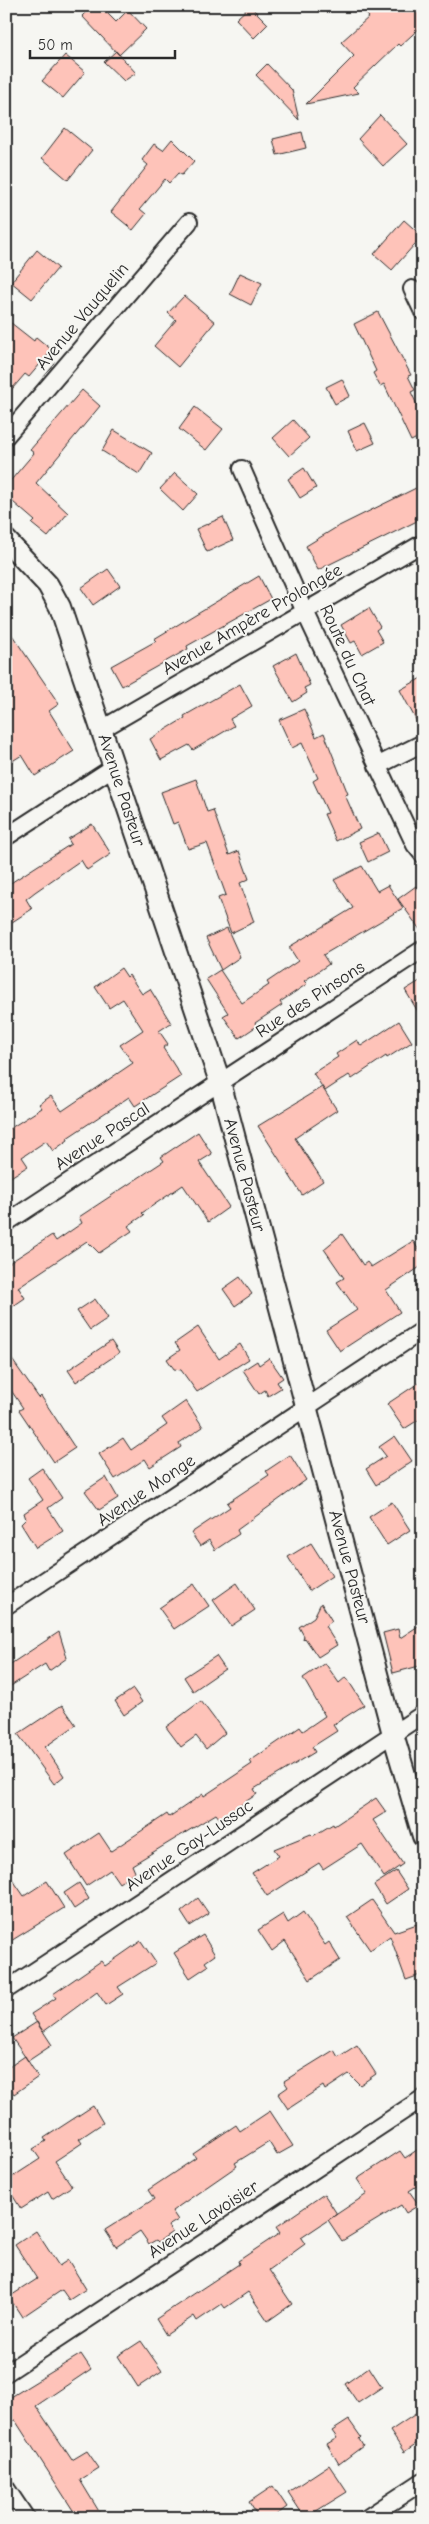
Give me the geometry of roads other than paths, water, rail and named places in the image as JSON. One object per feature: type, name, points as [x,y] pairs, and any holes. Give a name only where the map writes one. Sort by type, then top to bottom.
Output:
[{"type":"street","name":"Avenue Vauquelin","points":[[6,436],[189,222]]},
{"type":"street","points":[[412,289],[423,312]]},
{"type":"street","name":"Route du Chat","points":[[242,469],[305,612],[377,766],[415,845],[423,855]]},
{"type":"street","name":"Avenue Pasteur","points":[[6,540],[48,585],[60,607],[220,1082],[308,1407],[393,1734],[423,1836]]},
{"type":"street","name":"Avenue Ampère Prolongée","points":[[102,729],[423,543]]},
{"type":"street","points":[[377,766],[423,743]]},
{"type":"street","points":[[6,838],[114,767]]},
{"type":"street","name":"Rue des Pinsons","points":[[220,1082],[423,949]]},
{"type":"street","name":"Avenue Pascal","points":[[6,1223],[220,1082]]},
{"type":"street","name":"Avenue Monge","points":[[6,1606],[423,1330]]},
{"type":"street","name":"Avenue Gay-Lussac","points":[[6,1990],[423,1714]]},
{"type":"street","name":"Avenue Lavoisier","points":[[6,2373],[423,2098]]},
{"type":"street","points":[[367,2518],[423,2481]]},
{"type":"street","points":[[6,2488],[26,2518]]}]
